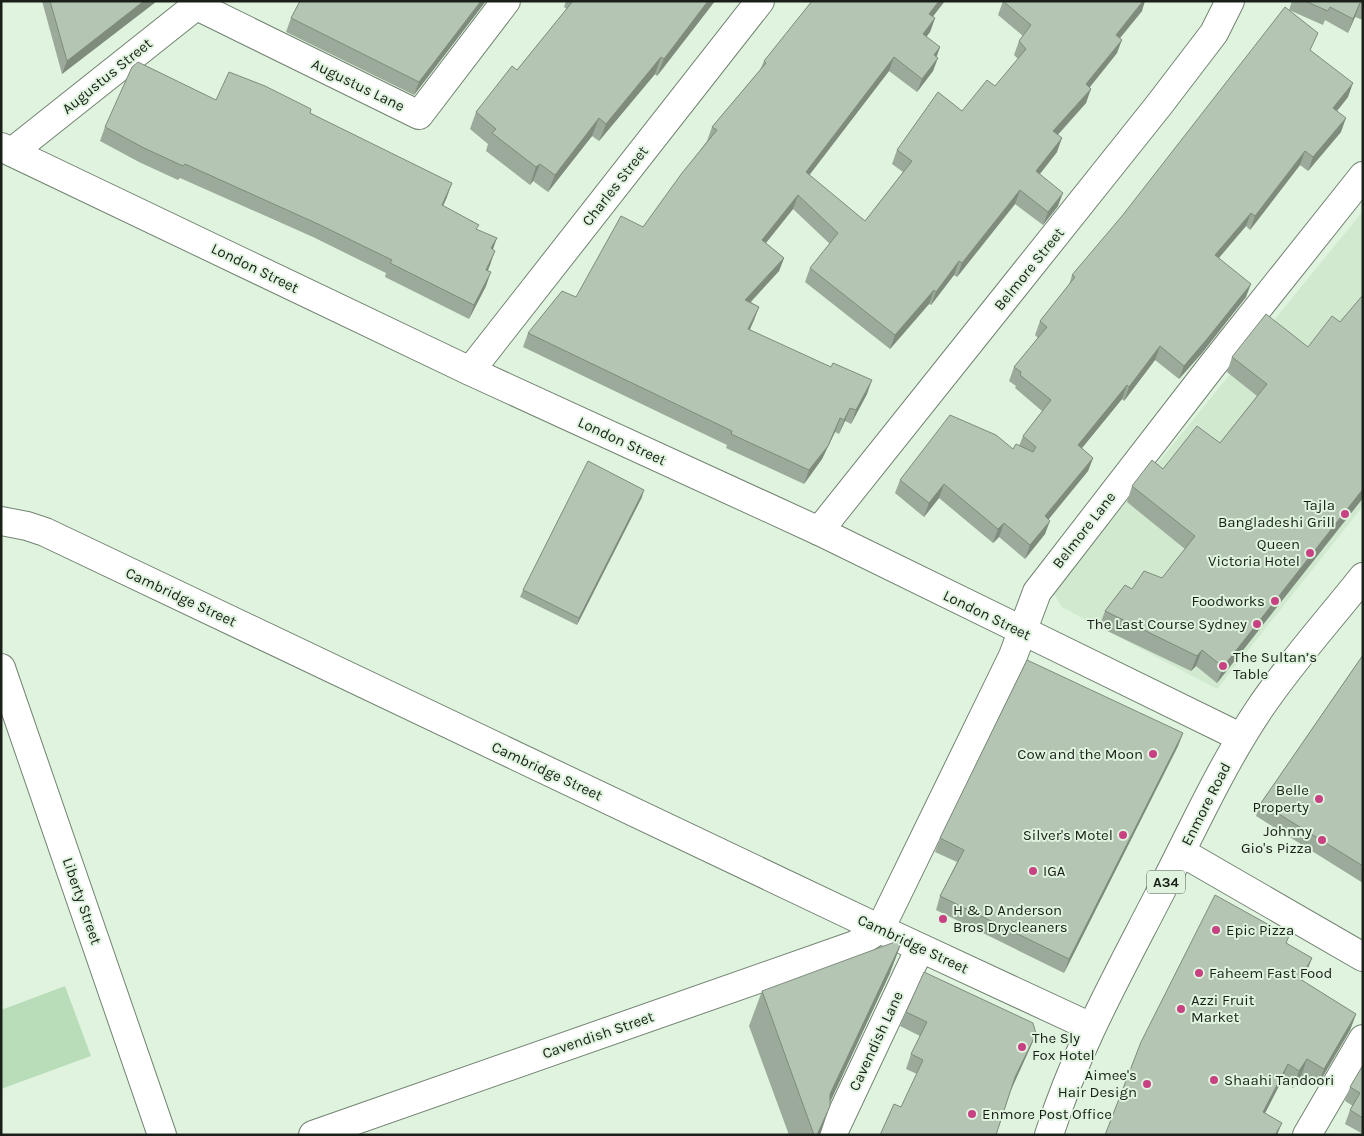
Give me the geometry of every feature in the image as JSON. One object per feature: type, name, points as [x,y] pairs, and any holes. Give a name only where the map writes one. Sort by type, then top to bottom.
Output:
[{"type":"main road","name":"Augustus Lane","points":[[199,3],[419,115],[506,1]]},
{"type":"main road","name":"Charles Street","points":[[470,371],[760,1]]},
{"type":"main road","name":"Belmore Street","points":[[819,532],[1159,105],[1214,33],[1230,1]]},
{"type":"main road","name":"Augustus Street","points":[[7,150],[199,3]]},
{"type":"main road","name":"London Street","points":[[7,150],[470,371],[819,532],[1240,737]]},
{"type":"main road","name":"Belmore Lane","points":[[880,929],[1013,656],[1037,592],[1211,366],[1363,176]]},
{"type":"main road","name":"Cambridge Street","points":[[1,522],[27,526],[45,532],[920,948],[1091,1027]]},
{"type":"main road","name":"Enmore Road","points":[[1049,1135],[1058,1106],[1091,1027],[1240,737],[1261,706],[1363,577]]},
{"type":"main road","name":"Liberty Street","points":[[1,668],[162,1135]]},
{"type":"main road","points":[[1181,852],[1363,957]]},
{"type":"main road","name":"Cavendish Street","points":[[313,1135],[855,945],[880,929]]},
{"type":"main road","name":"Cavendish Lane","points":[[832,1135],[920,948]]},
{"type":"main road","points":[[1308,1135],[1363,1039]]},
{"type":"shaded area","points":[[1363,211],[1363,506],[1217,689],[1062,607],[1053,592]]},
{"type":"shaded area","points":[[65,986],[91,1056],[1,1089],[1,1010]]},
{"type":"building","points":[[50,1],[144,1],[67,61]]},
{"type":"building","points":[[300,1],[481,1],[419,82],[291,18]]},
{"type":"building","points":[[573,1],[708,1],[664,59],[661,57],[606,124],[599,118],[555,175],[540,164],[536,167],[492,133],[496,129],[476,112],[512,66],[517,70]]},
{"type":"building","points":[[812,1],[939,1],[929,14],[935,18],[923,34],[940,47],[934,55],[938,58],[922,79],[894,57],[806,172],[865,221],[912,161],[897,150],[938,92],[962,111],[987,80],[995,86],[1026,49],[1019,41],[1031,25],[1003,1],[1143,1],[1116,35],[1122,40],[1086,84],[1091,89],[1053,131],[1062,138],[1036,171],[1063,193],[1048,212],[1020,190],[962,263],[959,261],[936,292],[934,290],[895,335],[810,268],[838,233],[798,195],[762,240],[784,258],[745,300],[759,307],[748,329],[831,367],[833,363],[872,380],[856,410],[850,408],[844,420],[840,418],[828,446],[809,470],[731,434],[732,431],[528,333],[562,291],[576,297],[621,216],[643,227],[682,173],[717,130],[712,127],[766,63],[764,61]]},
{"type":"building","points":[[1305,1],[1363,1],[1363,4],[1360,3],[1353,19],[1330,7],[1328,11]]},
{"type":"building","points":[[1285,7],[1318,33],[1310,50],[1353,83],[1333,108],[1346,118],[1313,157],[1305,151],[1255,216],[1251,213],[1215,255],[1251,284],[1184,366],[1160,346],[1129,387],[1127,385],[1078,445],[1093,458],[1045,516],[1050,521],[1030,545],[1004,523],[998,529],[944,484],[929,503],[900,480],[950,415],[996,435],[1013,449],[1016,444],[1033,452],[1036,447],[1023,436],[1051,400],[1020,375],[1021,372],[1014,367],[1047,327],[1040,321],[1075,277],[1072,275],[1122,216]]},
{"type":"building","points":[[138,62],[216,100],[229,72],[265,86],[311,109],[310,113],[452,183],[442,205],[479,225],[476,229],[497,238],[491,248],[495,251],[486,270],[491,272],[474,305],[390,263],[392,260],[318,224],[185,164],[183,166],[105,127],[132,67]]},
{"type":"building","points":[[1363,295],[1363,489],[1223,667],[1202,650],[1197,656],[1105,611],[1125,585],[1132,589],[1144,571],[1162,578],[1195,536],[1132,486],[1152,460],[1163,469],[1197,426],[1220,443],[1267,384],[1232,357],[1266,314],[1308,347],[1332,316],[1340,322]]},
{"type":"building","points":[[588,461],[644,490],[579,618],[523,590]]},
{"type":"building","points":[[1363,655],[1363,866],[1261,803]]},
{"type":"building","points":[[1027,660],[1183,733],[1069,959],[940,896],[964,850],[940,838]]},
{"type":"building","points":[[1215,895],[1289,936],[1286,943],[1312,958],[1300,979],[1356,1014],[1324,1069],[1307,1059],[1299,1071],[1288,1064],[1263,1112],[1282,1123],[1275,1135],[1105,1135],[1141,1042]]},
{"type":"building","points":[[903,939],[830,1094],[830,1106],[817,1135],[814,1135],[762,991]]},
{"type":"building","points":[[924,972],[1033,1023],[1036,1034],[1015,1077],[996,1135],[880,1135],[894,1104],[901,1107],[923,1060],[911,1054],[927,1022],[906,1012]]},
{"type":"building","points":[[1363,1065],[1363,1118],[1350,1110],[1360,1093],[1350,1087]]},
{"type":"place","name":"Tajla Bangladeshi Grill","points":[[1345,514]]},
{"type":"place","name":"Queen Victoria Hotel","points":[[1310,553]]},
{"type":"place","name":"Foodworks","points":[[1275,601]]},
{"type":"place","name":"The Last Course Sydney","points":[[1257,624]]},
{"type":"place","name":"The Sultan’s Table","points":[[1223,666]]},
{"type":"place","name":"Cow and the Moon","points":[[1153,754]]},
{"type":"place","name":"Belle Property","points":[[1319,799]]},
{"type":"place","name":"Silver's Motel","points":[[1123,835]]},
{"type":"place","name":"Johnny Gio's Pizza","points":[[1322,840]]},
{"type":"place","name":"IGA","points":[[1033,871]]},
{"type":"place","name":"H & D Anderson Bros Drycleaners","points":[[943,919]]},
{"type":"place","name":"Epic Pizza","points":[[1216,930]]},
{"type":"place","name":"Faheem Fast Food","points":[[1199,973]]},
{"type":"place","name":"Azzi Fruit Market","points":[[1181,1009]]},
{"type":"place","name":"The Sly Fox Hotel","points":[[1022,1047]]},
{"type":"place","name":"Shaahi Tandoori","points":[[1214,1080]]},
{"type":"place","name":"Aimee's Hair Design","points":[[1147,1084]]},
{"type":"place","name":"Enmore Post Office","points":[[972,1114]]}]
